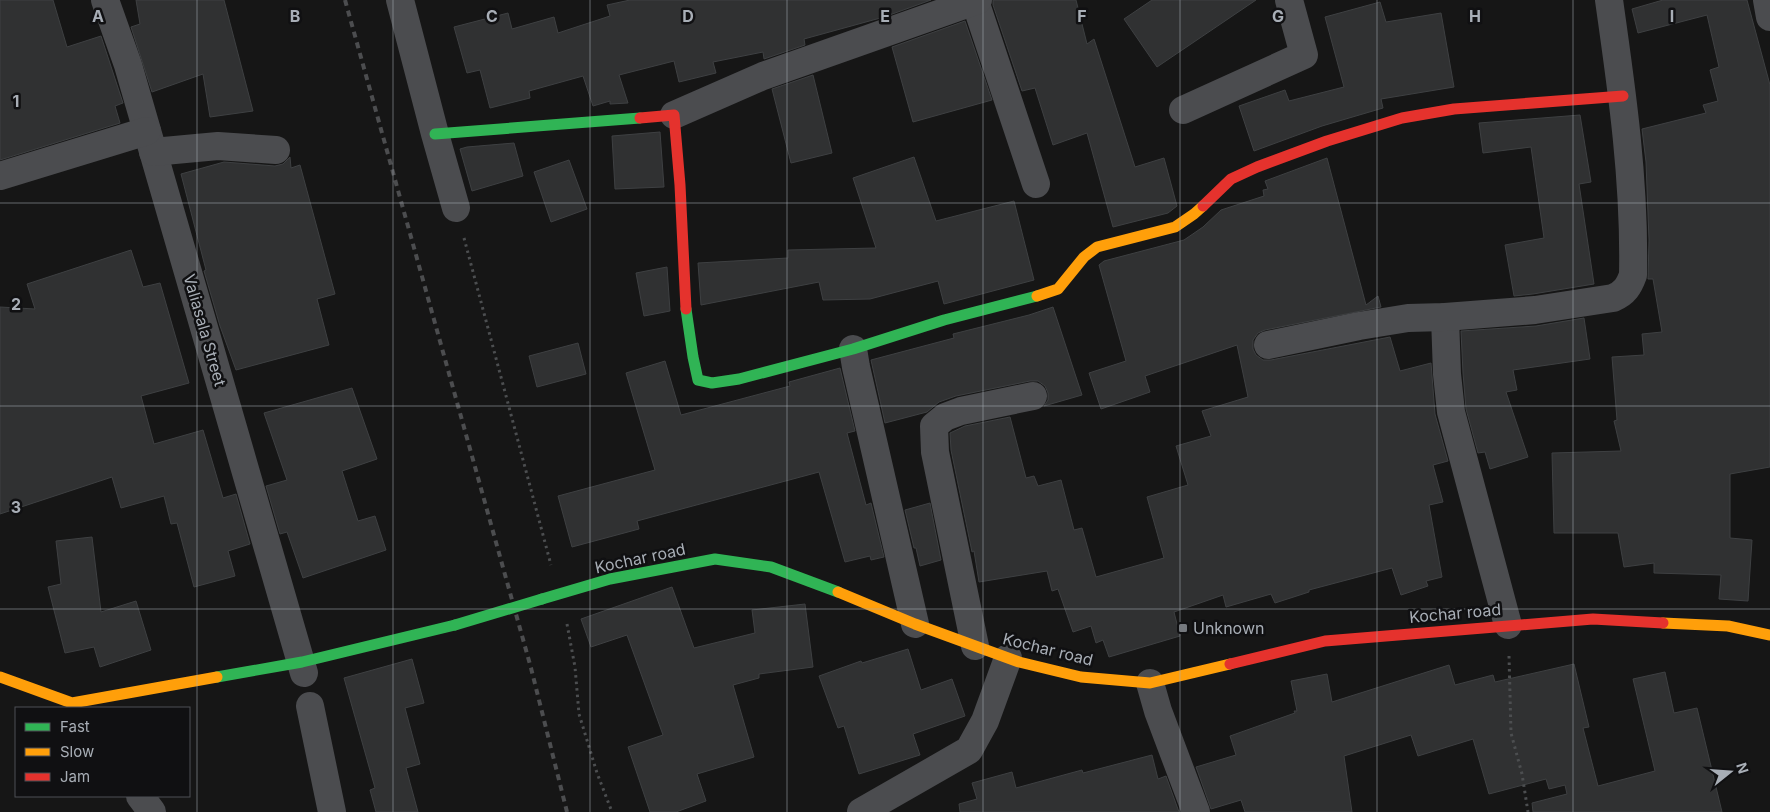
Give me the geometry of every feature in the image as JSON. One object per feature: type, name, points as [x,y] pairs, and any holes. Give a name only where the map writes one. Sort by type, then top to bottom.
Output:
[{"type":"street","name":"Valiasala Street","points":[[105,0],[128,65],[303,668]]},
{"type":"street","points":[[400,0],[456,208]]},
{"type":"street","points":[[1183,110],[1304,56],[1290,0]]},
{"type":"street","points":[[1268,345],[1408,318],[1535,310],[1594,301],[1613,298],[1626,290],[1634,275],[1632,185],[1609,0]]},
{"type":"street","points":[[1767,0],[1770,17]]},
{"type":"street","points":[[435,134],[674,115],[763,76],[977,1],[1036,184]]},
{"type":"street","points":[[674,115],[690,346],[698,380],[712,383],[739,379],[853,349],[944,320],[1025,300],[1058,289],[1084,256],[1097,247],[1175,227],[1194,214],[1231,179],[1257,167],[1327,141],[1402,118],[1454,109],[1622,96]]},
{"type":"street","points":[[0,176],[150,141],[276,150]]},
{"type":"street","points":[[1446,317],[1447,374],[1451,412],[1508,625]]},
{"type":"street","points":[[853,349],[915,624]]},
{"type":"street","points":[[975,646],[935,452],[934,426],[945,417],[961,411],[1033,396]]},
{"type":"street","name":"Kochar road","points":[[74,706],[303,668],[610,579],[714,559],[771,567],[811,581],[915,624],[1008,658],[1081,677],[1150,683],[1325,641],[1508,625],[1602,620],[1728,626],[1770,635]]},
{"type":"street","points":[[861,812],[969,750],[985,721],[1008,658]]},
{"type":"street","points":[[0,677],[74,706]]},
{"type":"street","points":[[1150,683],[1158,711],[1196,812]]},
{"type":"street","points":[[310,706],[332,812]]},
{"type":"street","points":[[141,797],[152,812]]},
{"type":"path","points":[[456,208],[568,627],[575,667],[579,714],[597,773],[612,812]]},
{"type":"path","points":[[1508,625],[1511,733],[1522,774],[1528,812]]},
{"type":"building","points":[[0,0],[53,0],[67,47],[101,36],[123,103],[115,106],[120,123],[0,160]]},
{"type":"building","points":[[136,0],[224,0],[253,111],[210,117],[203,74],[152,92],[131,27],[140,24]]},
{"type":"building","points":[[630,0],[931,0],[884,17],[804,39],[805,45],[764,59],[763,52],[713,62],[716,73],[679,82],[674,61],[619,75],[628,103],[610,104],[610,101],[593,106],[583,76],[529,91],[530,98],[490,108],[480,70],[467,73],[454,27],[508,13],[512,29],[554,17],[558,33],[610,16],[607,5]]},
{"type":"building","points":[[993,0],[1076,0],[1087,44],[1094,39],[1135,167],[1164,158],[1177,206],[1168,213],[1113,227],[1087,133],[1053,145],[1035,88],[1022,91],[993,5]]},
{"type":"building","points":[[1152,0],[1256,0],[1157,67],[1124,19]]},
{"type":"building","points":[[1663,0],[1747,0],[1770,85],[1770,467],[1730,474],[1730,538],[1752,540],[1748,601],[1719,599],[1721,575],[1654,573],[1654,563],[1624,567],[1618,533],[1554,533],[1552,453],[1621,451],[1614,421],[1617,420],[1612,357],[1644,355],[1642,334],[1662,332],[1653,279],[1648,279],[1649,240],[1646,162],[1642,129],[1706,113],[1703,105],[1718,101],[1710,70],[1719,67],[1707,15],[1638,33],[1632,9]]},
{"type":"building","points":[[1380,2],[1386,22],[1441,13],[1454,87],[1381,99],[1383,108],[1322,126],[1254,151],[1239,106],[1285,90],[1289,101],[1344,87],[1325,17]]},
{"type":"building","points":[[965,21],[992,100],[913,122],[892,47]]},
{"type":"building","points":[[813,75],[832,153],[791,163],[772,89]]},
{"type":"building","points":[[1580,115],[1591,182],[1579,184],[1594,284],[1514,296],[1505,245],[1544,238],[1531,147],[1483,153],[1479,123]]},
{"type":"building","points":[[660,132],[664,187],[615,189],[612,136]]},
{"type":"building","points":[[514,143],[523,176],[472,191],[460,149]]},
{"type":"building","points":[[290,157],[291,168],[300,165],[335,294],[317,299],[329,345],[236,370],[220,326],[204,271],[206,270],[181,174],[224,162],[275,166],[283,164]]},
{"type":"building","points":[[914,157],[936,221],[1014,201],[1034,280],[944,304],[938,281],[870,299],[823,300],[819,282],[701,305],[698,263],[788,258],[788,250],[876,248],[853,178]]},
{"type":"building","points":[[1327,158],[1366,305],[1378,296],[1381,307],[1265,330],[1258,333],[1253,340],[1253,349],[1256,355],[1263,360],[1271,360],[1390,337],[1400,371],[1431,363],[1435,414],[1448,461],[1433,465],[1443,502],[1429,505],[1442,577],[1426,581],[1428,586],[1401,595],[1392,568],[1309,590],[1309,592],[1275,603],[1271,594],[1226,607],[1223,595],[1174,612],[1180,636],[1109,657],[1103,640],[1096,643],[1091,626],[1073,632],[1058,589],[1052,591],[1047,571],[979,582],[974,551],[972,552],[951,450],[950,433],[965,426],[1010,417],[1026,478],[1034,476],[1038,486],[1061,480],[1074,530],[1082,528],[1096,577],[1164,558],[1147,497],[1188,485],[1176,446],[1211,436],[1202,411],[1248,397],[1237,345],[1145,376],[1150,392],[1101,409],[1089,373],[1126,361],[1099,265],[1104,261],[1184,240],[1203,227],[1221,210],[1264,196],[1263,190],[1268,189],[1265,181]]},
{"type":"building","points":[[569,160],[587,209],[551,222],[534,172]]},
{"type":"building","points":[[131,250],[143,287],[160,283],[189,383],[141,396],[154,444],[203,430],[223,498],[236,494],[250,544],[228,551],[235,576],[194,587],[177,523],[171,524],[164,496],[121,508],[112,477],[0,514],[0,307],[35,309],[27,284]]},
{"type":"building","points":[[667,267],[670,311],[644,316],[636,273]]},
{"type":"building","points":[[1053,307],[1082,395],[1044,406],[1048,400],[1045,386],[1038,381],[1030,381],[956,396],[939,402],[927,412],[885,423],[871,360],[954,338],[953,334]]},
{"type":"building","points":[[1584,318],[1590,359],[1513,370],[1517,390],[1506,392],[1528,457],[1490,469],[1485,452],[1478,453],[1466,409],[1461,331],[1536,326]]},
{"type":"building","points":[[578,343],[586,374],[537,387],[529,356]]},
{"type":"building","points":[[665,361],[681,415],[790,386],[789,382],[840,368],[855,431],[847,433],[866,505],[871,503],[884,557],[871,560],[870,556],[845,562],[819,472],[637,521],[639,529],[572,547],[558,496],[655,470],[626,373]]},
{"type":"building","points":[[352,388],[377,459],[342,471],[358,521],[375,516],[386,550],[303,578],[287,532],[280,534],[266,486],[287,480],[264,413]]},
{"type":"building","points":[[930,503],[941,560],[920,566],[905,510]]},
{"type":"building","points":[[92,537],[101,612],[136,601],[151,650],[100,667],[94,647],[65,653],[48,587],[61,584],[56,541]]},
{"type":"building","points":[[672,587],[694,648],[755,633],[752,610],[805,604],[813,667],[759,674],[759,678],[733,685],[754,757],[697,774],[706,801],[676,812],[650,812],[628,747],[663,735],[627,635],[591,647],[581,619]]},
{"type":"building","points":[[908,649],[921,690],[952,679],[965,716],[913,734],[920,755],[859,774],[844,726],[838,728],[819,676],[861,661],[862,663]]},
{"type":"building","points":[[412,659],[424,703],[405,708],[420,764],[406,768],[418,812],[376,812],[370,790],[375,788],[344,678]]},
{"type":"building","points":[[1574,664],[1589,727],[1583,728],[1598,786],[1655,771],[1633,679],[1665,672],[1674,713],[1697,708],[1722,812],[1533,812],[1532,803],[1567,794],[1565,785],[1549,789],[1546,779],[1489,794],[1473,739],[1418,756],[1411,735],[1344,756],[1352,812],[1245,812],[1241,800],[1211,809],[1196,767],[1236,755],[1230,736],[1295,713],[1294,711],[1297,711],[1291,681],[1327,674],[1332,702],[1449,665],[1455,685],[1493,675],[1495,682]]},
{"type":"building","points":[[1152,755],[1158,779],[1166,776],[1179,812],[960,812],[959,804],[977,799],[972,783],[1012,772],[1016,788],[1082,770],[1083,773]]},
{"type":"railway","points":[[345,0],[531,668],[567,812]]},
{"type":"traffic: fast","points":[[435,134],[640,118]]},
{"type":"traffic: fast","points":[[686,309],[698,380],[712,383],[739,379],[853,349],[944,320],[1037,296]]},
{"type":"traffic: fast","points":[[542,599],[610,579],[715,559],[771,567],[838,592]]},
{"type":"traffic: fast","points":[[455,625],[542,599]]},
{"type":"traffic: fast","points":[[217,677],[302,662],[455,625]]},
{"type":"traffic: slow","points":[[1037,296],[1058,289],[1084,257],[1097,247],[1175,227],[1203,206]]},
{"type":"traffic: slow","points":[[838,592],[915,624],[1019,662],[1081,677],[1150,683],[1230,664]]},
{"type":"traffic: slow","points":[[1663,623],[1728,626],[1770,635]]},
{"type":"traffic: slow","points":[[0,677],[72,703],[217,677]]},
{"type":"traffic: jam","points":[[1203,206],[1231,179],[1257,167],[1327,141],[1402,118],[1454,109],[1623,96]]},
{"type":"traffic: jam","points":[[640,118],[674,115],[680,185],[686,309]]},
{"type":"traffic: jam","points":[[1230,664],[1325,641],[1593,619],[1663,623]]},
{"type":"place","name":"Unknown","points":[[1183,628]]}]
